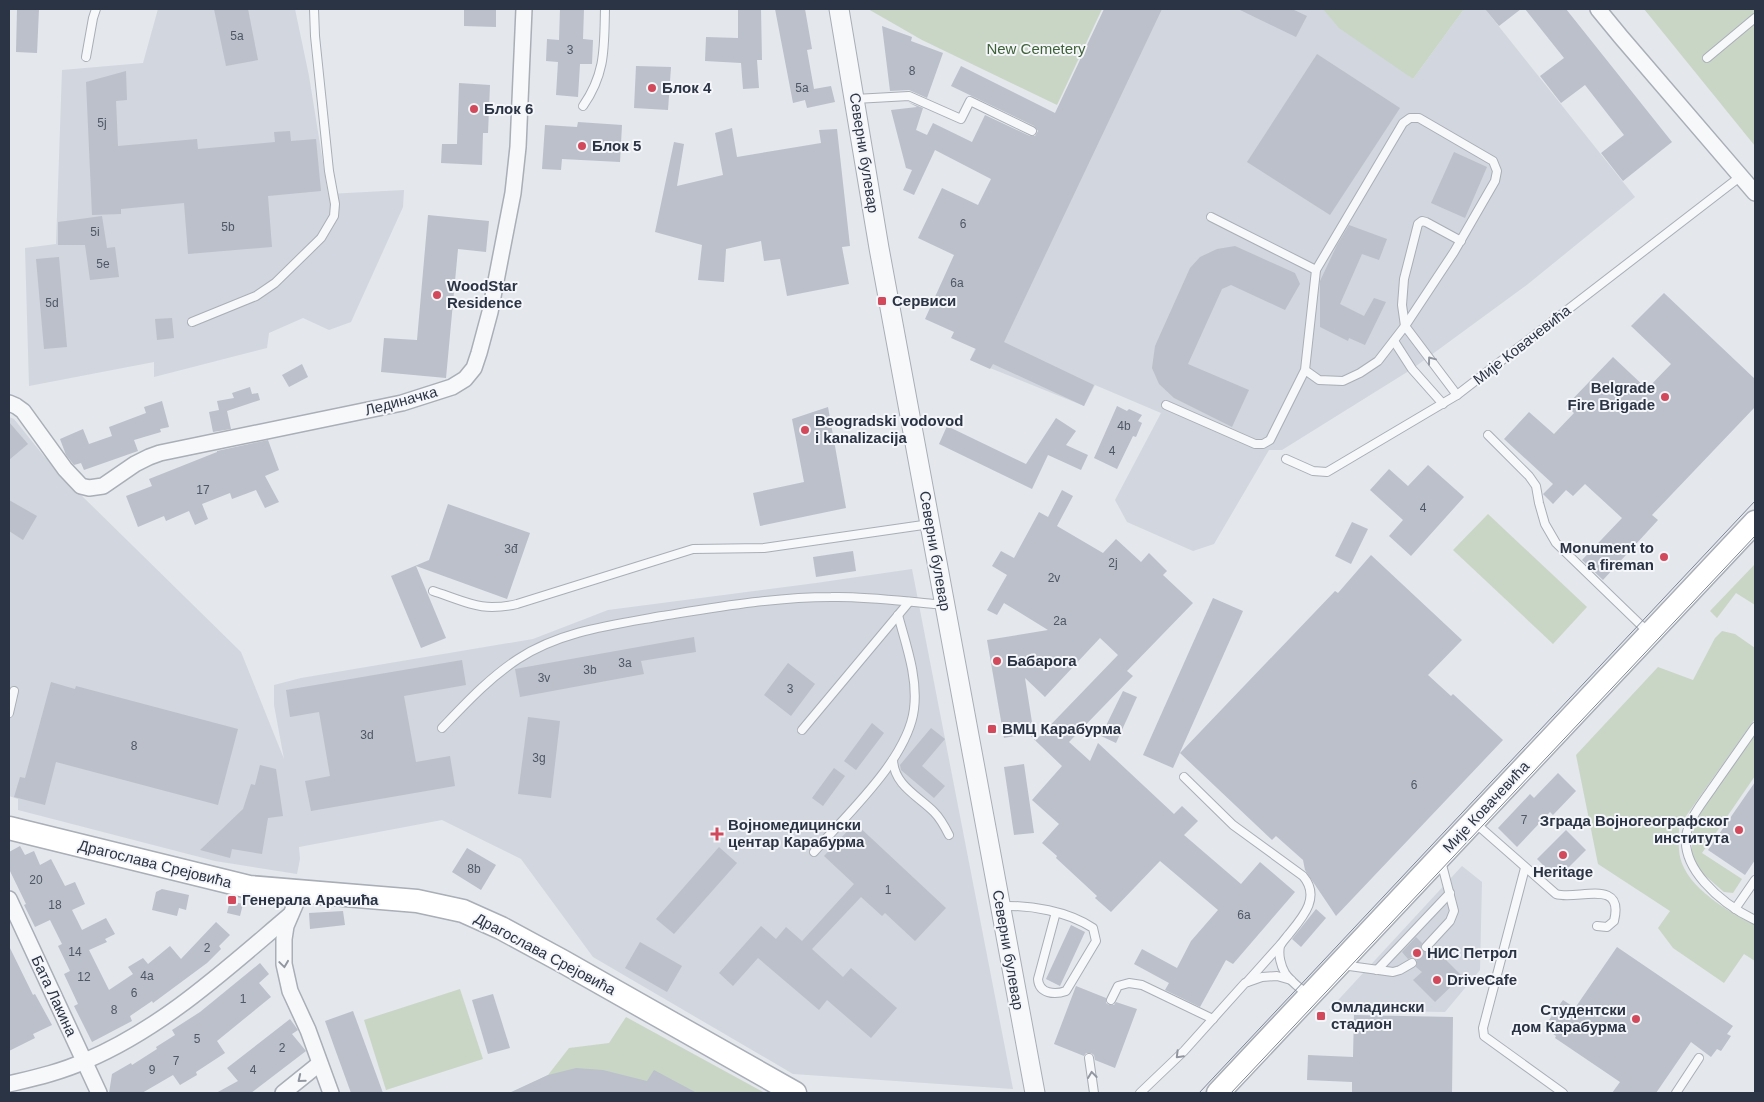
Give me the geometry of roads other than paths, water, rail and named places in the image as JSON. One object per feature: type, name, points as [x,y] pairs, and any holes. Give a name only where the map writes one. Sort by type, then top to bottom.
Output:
[{"type":"main road","name":"Мије Ковачевића","points":[[1218,1093],[1755,522]]},
{"type":"main road","name":"Драгослава Срејовића","points":[[9,828],[243,886],[417,901],[447,907],[476,916],[570,965],[795,1093]]},
{"type":"street","name":"Лединачка","points":[[9,403],[23,411],[65,469],[81,486],[95,488],[103,486],[135,464],[160,453],[402,403],[452,387],[465,378],[474,368],[480,353],[490,312],[513,193],[518,147],[524,9]]},
{"type":"street","name":"Северни булевар","points":[[839,9],[878,238],[1035,1093]]},
{"type":"street","points":[[1598,9],[1755,193]]},
{"type":"street","points":[[301,891],[289,916],[284,939],[284,964],[290,990],[308,1030],[331,1093]]},
{"type":"street","name":"Бата Лакина","points":[[9,898],[100,1093]]},
{"type":"street","points":[[9,1084],[85,1061],[125,1041],[168,1015],[197,993],[289,916]]},
{"type":"street","points":[[283,1093],[319,1064]]},
{"type":"lane","points":[[86,57],[96,9]]},
{"type":"lane","points":[[192,322],[256,296],[275,283],[321,238],[334,216],[335,204],[329,171],[314,9]]},
{"type":"lane","points":[[583,106],[592,93],[604,57],[605,9]]},
{"type":"lane","points":[[1707,58],[1755,18]]},
{"type":"lane","points":[[855,100],[909,96],[961,119],[970,101],[1032,131]]},
{"type":"lane","points":[[1166,405],[1255,444],[1263,444],[1270,440],[1305,370],[1316,270],[1403,123],[1410,118],[1419,118],[1493,161],[1497,170],[1495,181],[1461,241],[1394,341],[1378,361],[1343,381],[1319,380],[1305,370]]},
{"type":"lane","name":"Мије Ковачевића","points":[[1286,460],[1313,471],[1327,472],[1443,404],[1741,176]]},
{"type":"lane","points":[[1211,217],[1316,270]]},
{"type":"lane","points":[[1457,395],[1404,326],[1402,305],[1404,279],[1418,224],[1422,221],[1426,222],[1461,241]]},
{"type":"lane","points":[[1394,341],[1412,369],[1443,404]]},
{"type":"lane","points":[[1488,435],[1529,476],[1536,486],[1545,524],[1556,543],[1650,633]]},
{"type":"lane","points":[[433,591],[480,606],[503,606],[517,604],[693,549],[764,548],[930,524]]},
{"type":"lane","points":[[442,728],[479,689],[518,659],[584,630],[768,600],[832,596],[934,604],[944,602]]},
{"type":"lane","points":[[802,730],[909,602]]},
{"type":"lane","points":[[814,852],[879,779],[893,760],[909,731],[915,698],[910,658],[898,615]]},
{"type":"lane","points":[[9,713],[14,691]]},
{"type":"lane","points":[[1755,728],[1700,806],[1688,826],[1687,834],[1687,855],[1692,867],[1710,888],[1735,909],[1755,920]]},
{"type":"lane","points":[[893,760],[894,772],[898,779],[936,814],[949,835]]},
{"type":"lane","points":[[1140,1093],[1212,1019],[1301,920],[1307,908],[1311,891],[1309,883],[1303,876],[1234,825],[1184,777]]},
{"type":"lane","points":[[1473,821],[1525,868],[1560,895],[1598,893],[1612,899],[1616,908],[1614,921],[1607,927],[1597,926]]},
{"type":"lane","points":[[1426,947],[1450,921],[1453,915],[1454,904],[1439,857]]},
{"type":"lane","points":[[1525,868],[1483,1028],[1484,1036],[1563,1093]]},
{"type":"lane","points":[[1735,909],[1755,880]]},
{"type":"lane","points":[[1377,970],[1450,893]]},
{"type":"lane","points":[[1000,906],[1034,907],[1056,912],[1086,923],[1093,928],[1096,941],[1066,991],[1051,993],[1042,990],[1038,984],[1038,979],[1056,912]]},
{"type":"lane","points":[[1283,941],[1280,947],[1281,964],[1291,980],[1309,996]]},
{"type":"lane","points":[[1337,965],[1397,971],[1412,963]]},
{"type":"lane","points":[[1245,983],[1262,977],[1277,976],[1291,980]]},
{"type":"lane","points":[[1111,1000],[1118,986],[1128,983],[1142,985],[1212,1019]]},
{"type":"lane","points":[[1089,1058],[1094,1093]]},
{"type":"lane","points":[[1676,1093],[1699,1058]]},
{"type":"tram line","points":[[1199,1093],[1755,501]]},
{"type":"tram line","points":[[1231,1093],[1755,536]]},
{"type":"place","name":"Блок 4","points":[[652,88]]},
{"type":"place","name":"Блок 6","points":[[474,109]]},
{"type":"place","name":"Блок 5","points":[[582,146]]},
{"type":"place","name":"WoodStar Residence","points":[[437,295]]},
{"type":"place","name":"Сервиси","points":[[882,301]]},
{"type":"place","name":"Belgrade Fire Brigade","points":[[1665,397]]},
{"type":"place","name":"Beogradski vodovod i kanalizacija","points":[[805,430]]},
{"type":"place","name":"Monument to a fireman","points":[[1664,557]]},
{"type":"place","name":"Бабарога","points":[[997,661]]},
{"type":"place","name":"ВМЦ Карабурма","points":[[992,729]]},
{"type":"place","name":"Зграда Војногеографског института","points":[[1739,830]]},
{"type":"place","name":"Војномедицински центар Карабурма","points":[[717,834]]},
{"type":"place","name":"Heritage","points":[[1563,855]]},
{"type":"place","name":"Генерала Арачића","points":[[232,900]]},
{"type":"place","name":"НИС Петрол","points":[[1417,953]]},
{"type":"place","name":"DriveCafe","points":[[1437,980]]},
{"type":"place","name":"Омладински стадион","points":[[1321,1016]]},
{"type":"place","name":"Студентски дом Карабурма","points":[[1636,1019]]},
{"type":"park label","name":"New Cemetery","points":[[1036,49]]}]
